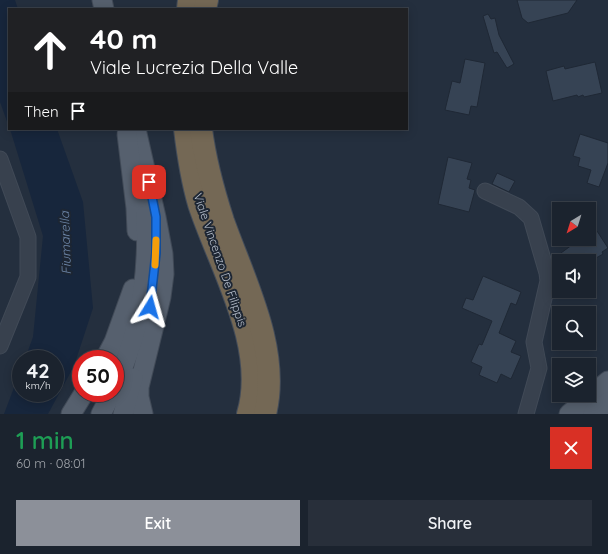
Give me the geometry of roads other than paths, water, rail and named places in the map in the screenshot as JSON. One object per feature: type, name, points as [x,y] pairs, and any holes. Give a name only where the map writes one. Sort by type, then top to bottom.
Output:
[{"type":"highway","name":"Viale Vincenzo De Filippis","points":[[185,130],[199,203],[239,310],[254,333],[251,356],[253,380],[252,396],[248,414]]},
{"type":"highway","name":"Viale Vincenzo De Filippis","points":[[201,130],[207,167],[214,195],[241,264],[254,333],[269,375],[265,414]]},
{"type":"main road","points":[[130,135],[156,217],[163,254],[164,274],[161,297],[139,387],[138,397],[143,414]]},
{"type":"main road","points":[[110,350],[126,312],[133,288],[137,264],[136,208],[130,135]]},
{"type":"main road","points":[[124,366],[135,331],[144,282],[146,256],[146,214],[130,135]]},
{"type":"main road","points":[[123,414],[149,316],[156,253],[156,217]]},
{"type":"main road","points":[[241,414],[254,333]]},
{"type":"main road","points":[[254,333],[263,370],[257,414]]},
{"type":"main road","points":[[569,414],[608,381]]},
{"type":"main road","points":[[71,414],[78,402]]},
{"type":"main road","points":[[101,414],[107,402]]},
{"type":"main road","points":[[593,414],[608,402]]},
{"type":"street","points":[[0,159],[28,237],[28,277],[0,346]]},
{"type":"street","points":[[485,191],[519,207],[531,218],[548,281],[534,342],[539,368],[526,414]]},
{"type":"water","points":[[0,0],[15,0],[18,8],[8,8],[8,124],[0,102]]},
{"type":"water","name":"Fiumarella","points":[[10,130],[57,130],[83,202],[93,308],[79,350],[72,350],[72,370],[64,384],[64,350],[28,350],[33,337],[43,236]]},
{"type":"water","points":[[12,393],[12,402],[54,402],[48,414],[4,414]]}]
